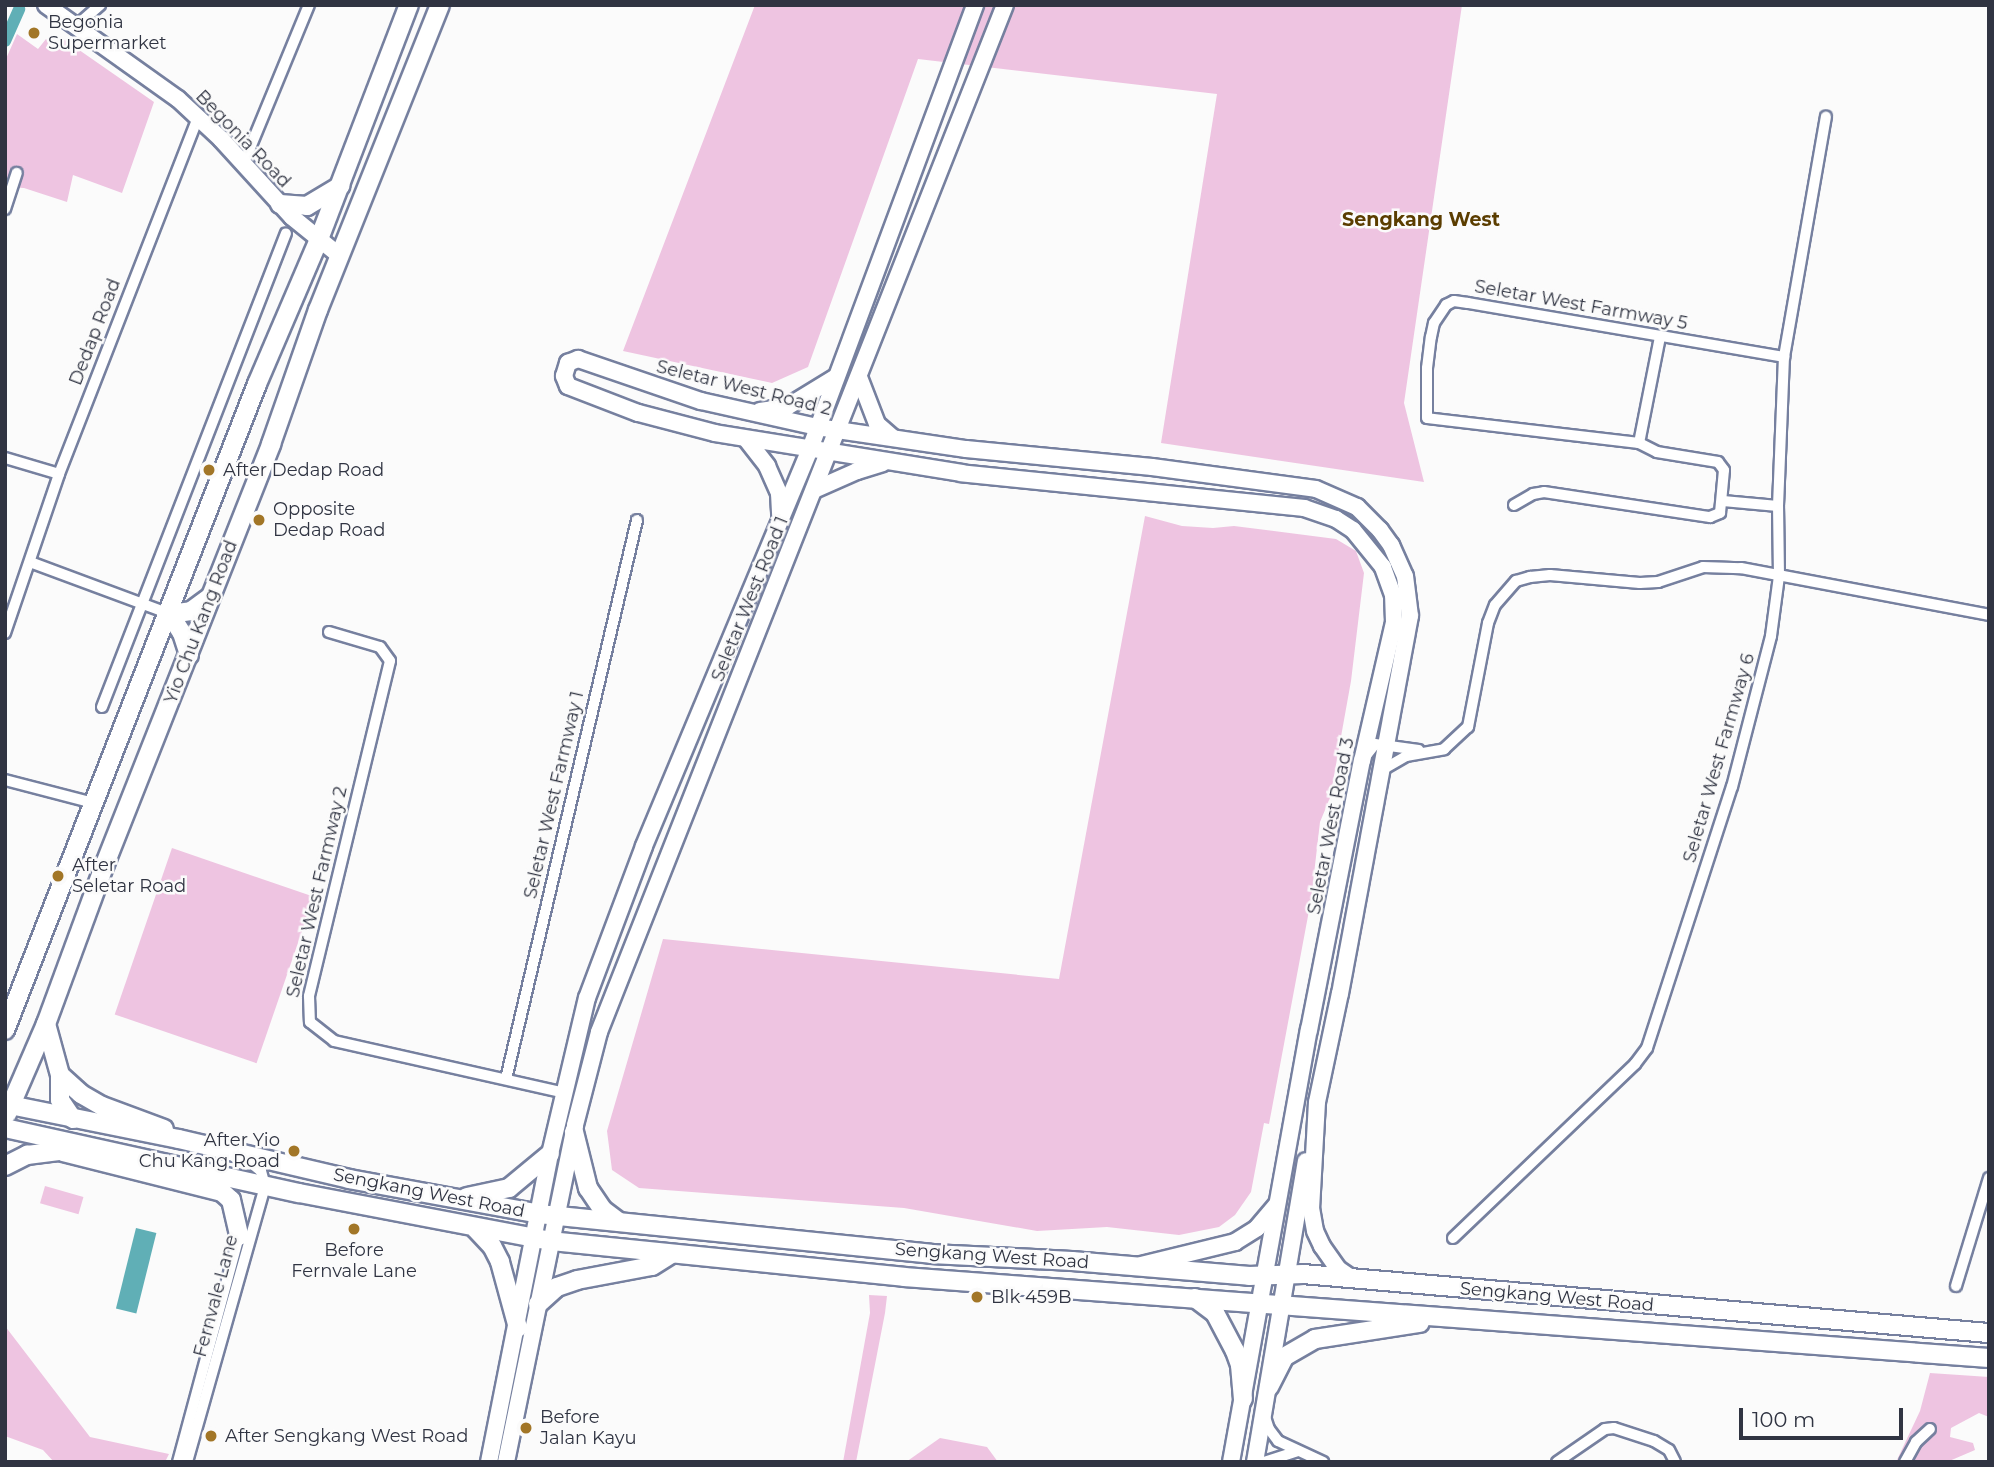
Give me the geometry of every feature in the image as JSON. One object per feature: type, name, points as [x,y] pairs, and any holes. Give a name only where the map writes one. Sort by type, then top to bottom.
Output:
[{"type":"main road","name":"Begonia Road","points":[[46,5],[178,99],[279,204],[340,256]]},
{"type":"main road","name":"Yio Chu Kang Road","points":[[5,1030],[170,614],[257,384],[340,187],[409,5]]},
{"type":"main road","name":"Yio Chu Kang Road","points":[[7,1110],[46,1024],[105,864],[189,655],[340,256],[440,5]]},
{"type":"main road","name":"Seletar West Road 1","points":[[548,1215],[550,1154],[555,1129],[555,1091],[587,998],[635,872],[810,449],[975,5]]},
{"type":"main road","name":"Seletar West Road 1","points":[[548,1215],[574,1132],[599,1032],[1005,5]]},
{"type":"main road","points":[[279,204],[307,206],[340,187]]},
{"type":"main road","name":"Seletar West Road 2","points":[[1222,500],[962,473],[747,440],[638,413],[568,386],[564,376],[568,363],[578,359],[645,384],[751,413],[817,427],[1328,492],[1357,507],[1391,545],[1405,576],[1410,605],[1386,745]]},
{"type":"main road","points":[[751,413],[787,407],[836,377]]},
{"type":"main road","points":[[859,377],[877,424],[893,438]]},
{"type":"main road","points":[[747,440],[767,466],[779,493],[780,521]]},
{"type":"main road","points":[[814,490],[857,471],[889,462]]},
{"type":"main road","name":"Seletar West Road 3","points":[[1222,500],[1304,508],[1336,519],[1353,530],[1383,567],[1393,595],[1394,622],[1362,761],[1230,1462]]},
{"type":"main road","points":[[189,655],[182,633],[170,614],[191,611],[211,596]]},
{"type":"main road","points":[[1255,1462],[1317,1102],[1386,745]]},
{"type":"main road","points":[[46,1024],[60,1075],[60,1100],[73,1119]]},
{"type":"main road","points":[[60,1075],[91,1100],[160,1126],[179,1139]]},
{"type":"main road","points":[[1317,1102],[1311,1208],[1315,1231],[1338,1269],[1353,1279]]},
{"type":"main road","name":"Sengkang West Road","points":[[7,1110],[179,1139],[349,1179],[548,1215],[931,1254],[1139,1265],[1266,1276],[1353,1279],[1986,1332]]},
{"type":"main road","name":"Sengkang West Road","points":[[5,1128],[92,1145],[265,1186],[542,1240],[809,1269],[1989,1358]]},
{"type":"main road","points":[[574,1132],[588,1188],[603,1210],[619,1222]]},
{"type":"main road","points":[[5,1166],[27,1155],[63,1152],[92,1145]]},
{"type":"main road","points":[[63,1152],[222,1192],[231,1200],[239,1236]]},
{"type":"main road","points":[[457,1199],[509,1188],[550,1154]]},
{"type":"main road","points":[[230,1178],[241,1194],[246,1210],[239,1236]]},
{"type":"main road","points":[[1139,1265],[1235,1242],[1257,1228],[1278,1203]]},
{"type":"main road","points":[[489,1462],[518,1328],[548,1215]]},
{"type":"main road","points":[[475,1229],[492,1246],[500,1262],[518,1328]]},
{"type":"main road","points":[[506,1462],[537,1304],[542,1240]]},
{"type":"main road","points":[[537,1304],[557,1287],[577,1280],[652,1266],[671,1254]]},
{"type":"main road","points":[[1195,1298],[1215,1313],[1235,1352],[1240,1365],[1243,1399]]},
{"type":"main road","points":[[1269,1387],[1284,1357],[1297,1346],[1315,1339],[1383,1326],[1472,1318]]},
{"type":"street","points":[[76,26],[100,5]]},
{"type":"street","points":[[243,165],[309,5]]},
{"type":"street","name":"Dedap Road","points":[[5,633],[59,474],[198,117]]},
{"type":"street","name":"Seletar West Farmway 6","points":[[1452,1238],[1635,1064],[1647,1048],[1754,712],[1771,636],[1779,576],[1778,506],[1784,357],[1826,117]]},
{"type":"street","points":[[5,209],[17,173]]},
{"type":"street","points":[[102,707],[286,233]]},
{"type":"street","name":"Seletar West Farmway 5","points":[[1639,443],[1427,418],[1427,368],[1434,323],[1446,305],[1454,301],[1784,357]]},
{"type":"street","points":[[1514,505],[1533,494],[1544,492],[1710,517],[1720,513],[1724,470],[1718,462],[1657,452],[1639,443],[1660,337]]},
{"type":"street","points":[[5,458],[59,474]]},
{"type":"street","points":[[1723,501],[1778,506]]},
{"type":"street","name":"Seletar West Farmway 1","points":[[506,1079],[637,520]]},
{"type":"street","points":[[30,562],[170,614]]},
{"type":"street","points":[[1382,770],[1406,756],[1444,749],[1468,727],[1488,623],[1495,605],[1516,581],[1550,575],[1640,583],[1658,582],[1703,567],[1741,568],[1989,615]]},
{"type":"street","name":"Seletar West Farmway 2","points":[[329,632],[380,647],[390,661],[309,996],[310,1023],[334,1041],[555,1091]]},
{"type":"street","points":[[1362,761],[1375,744],[1425,752]]},
{"type":"street","points":[[5,780],[93,803]]},
{"type":"street","points":[[234,1153],[257,1167],[265,1186]]},
{"type":"street","points":[[1956,1286],[1989,1178]]},
{"type":"street","name":"Fernvale Lane","points":[[178,1462],[228,1296],[265,1186]]},
{"type":"street","name":"Fernvale Lane","points":[[187,1462],[228,1296],[239,1236]]},
{"type":"street","points":[[1264,1412],[1269,1429],[1278,1441],[1323,1462]]},
{"type":"street","points":[[1557,1462],[1605,1429],[1614,1428],[1654,1441],[1669,1450],[1675,1462]]},
{"type":"street","points":[[1905,1462],[1916,1442],[1930,1429]]},
{"type":"street","points":[[1264,1462],[1297,1451]]},
{"type":"shaded area","points":[[755,5],[1462,5],[1404,403],[1424,482],[1161,443],[1217,94],[918,59],[808,367],[772,383],[623,351]]},
{"type":"shaded area","points":[[17,34],[38,49],[46,39],[53,44],[59,36],[154,102],[122,193],[73,175],[67,202],[24,188],[5,187],[5,61]]},
{"type":"shaded area","points":[[1145,516],[1182,526],[1234,526],[1336,539],[1356,551],[1364,573],[1351,681],[1330,798],[1320,822],[1311,900],[1269,1124],[1264,1123],[1251,1192],[1235,1215],[1219,1227],[1179,1235],[1107,1227],[1037,1231],[904,1208],[639,1188],[612,1170],[607,1131],[663,939],[1059,979]]},
{"type":"shaded area","points":[[172,848],[314,897],[257,1063],[115,1014]]},
{"type":"shaded area","points":[[45,1186],[83,1197],[78,1214],[40,1203]]},
{"type":"shaded area","points":[[869,1295],[887,1296],[885,1313],[856,1462],[843,1462],[870,1313]]},
{"type":"shaded area","points":[[5,1326],[90,1437],[169,1454],[165,1462],[54,1462],[43,1450],[5,1436]]},
{"type":"shaded area","points":[[1930,1373],[1989,1377],[1989,1417],[1979,1413],[1951,1428],[1950,1437],[1973,1443],[1975,1450],[1947,1462],[1896,1462],[1920,1411]]},
{"type":"shaded area","points":[[940,1438],[987,1447],[998,1462],[906,1462]]},
{"type":"water","points":[[136,1228],[156,1233],[136,1314],[116,1309]]},
{"type":"waterway","points":[[5,41],[19,9]]},
{"type":"place","name":"Begonia Supermarket","points":[[34,33]]},
{"type":"place","name":"After Dedap Road","points":[[209,470]]},
{"type":"place","name":"Opposite Dedap Road","points":[[259,520]]},
{"type":"place","name":"After Seletar Road","points":[[58,876]]},
{"type":"place","name":"After Yio Chu Kang Road","points":[[294,1151]]},
{"type":"place","name":"Before Fernvale Lane","points":[[354,1229]]},
{"type":"place","name":"Blk 459B","points":[[977,1297]]},
{"type":"place","name":"Before Jalan Kayu","points":[[526,1428]]},
{"type":"place","name":"After Sengkang West Road","points":[[211,1436]]},
{"type":"district","name":"Sengkang West","points":[[1421,220]]}]
